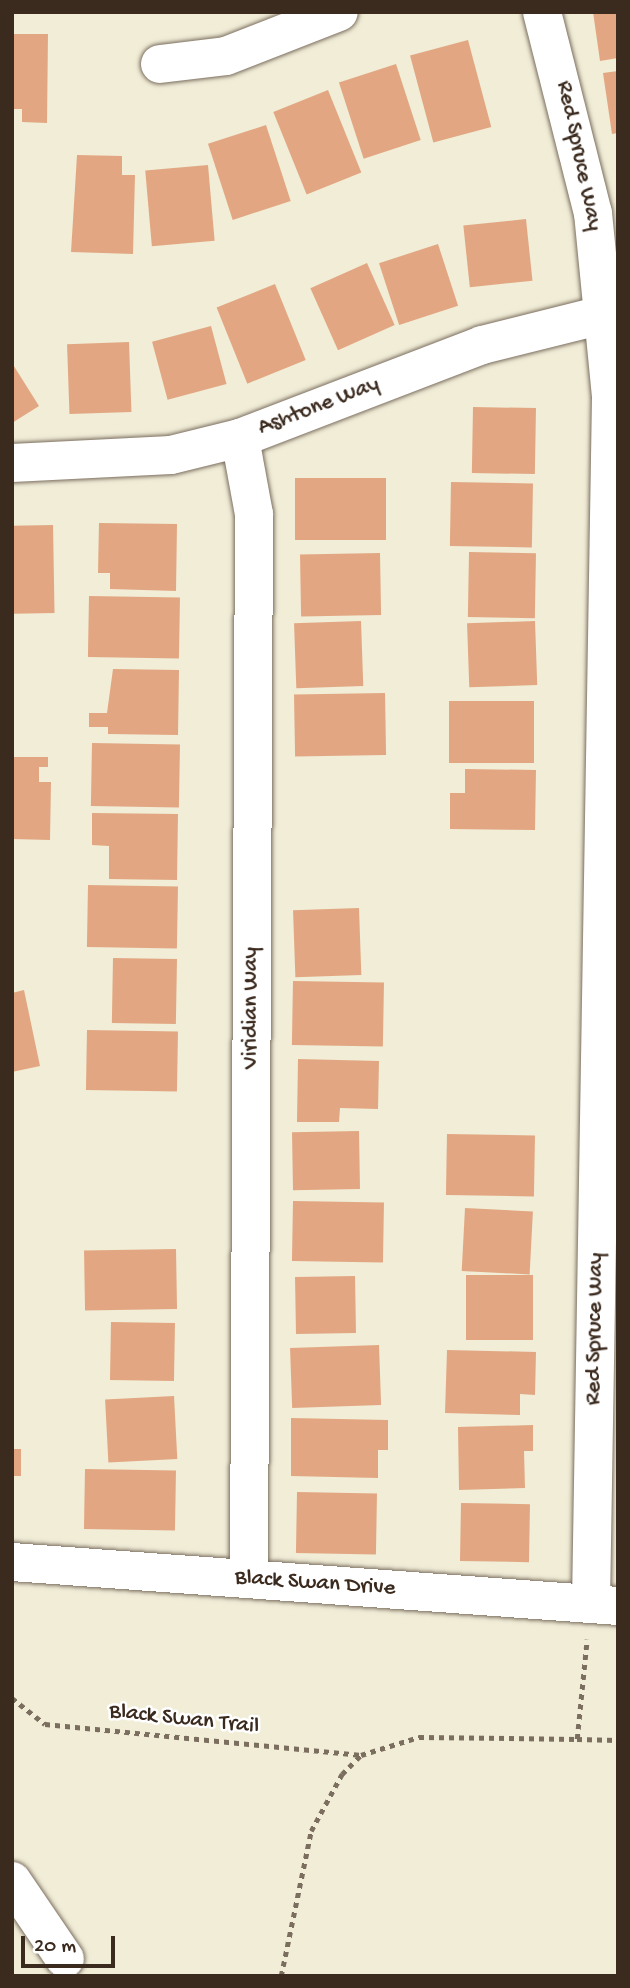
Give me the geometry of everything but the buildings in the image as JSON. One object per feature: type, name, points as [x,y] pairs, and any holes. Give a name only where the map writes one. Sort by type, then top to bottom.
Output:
[{"type":"street","points":[[160,65],[226,56],[339,12]]},
{"type":"street","name":"Red Spruce Way","points":[[542,12],[593,213],[612,311],[604,1605]]},
{"type":"street","name":"Ashtone Way","points":[[12,463],[101,463],[171,455],[240,438],[482,345],[612,311]]},
{"type":"street","name":"Viridian Way","points":[[240,438],[254,514],[249,1579]]},
{"type":"street","name":"Black Swan Drive","points":[[12,1562],[604,1605]]},
{"type":"street","points":[[12,1881],[65,1959]]},
{"type":"path","points":[[577,1739],[604,1605]]},
{"type":"path","name":"Black Swan Trail","points":[[12,1698],[45,1724],[361,1755],[419,1737],[618,1740]]},
{"type":"path","points":[[281,1976],[311,1831],[342,1774],[361,1755]]}]
